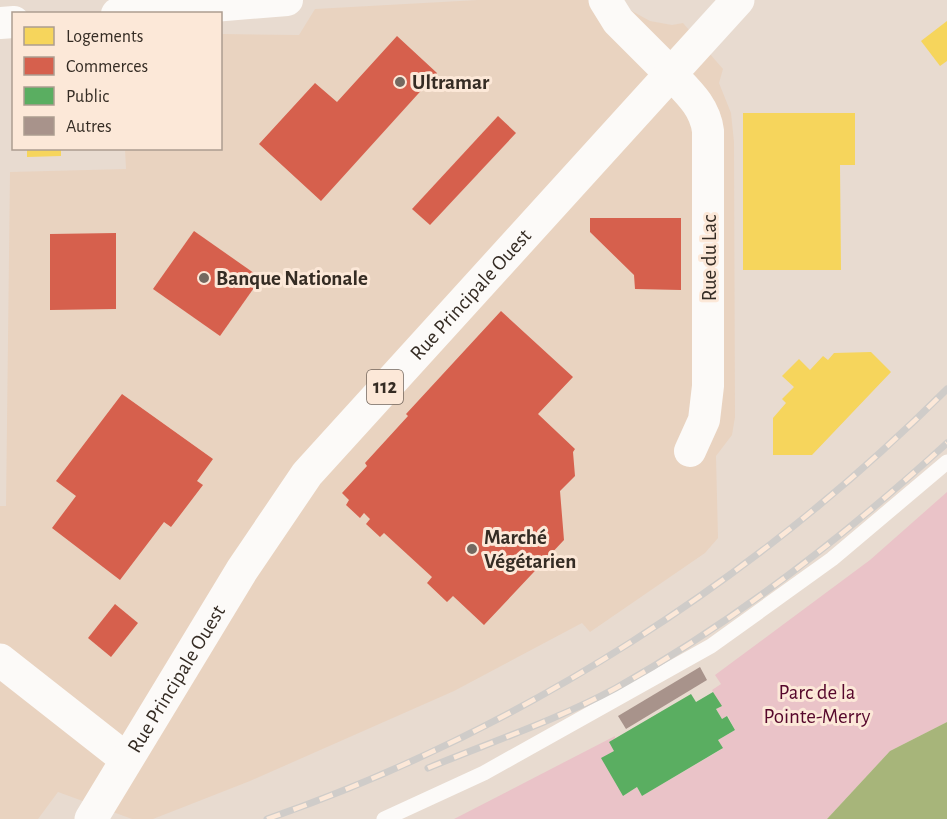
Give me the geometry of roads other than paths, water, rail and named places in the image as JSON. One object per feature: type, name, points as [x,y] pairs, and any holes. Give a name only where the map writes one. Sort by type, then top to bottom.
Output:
[{"type":"main road","points":[[605,0],[618,21],[670,73]]},
{"type":"main road","name":"Rue Principale Ouest","points":[[91,819],[266,532],[307,474],[738,0]]},
{"type":"main road","points":[[0,660],[126,759]]},
{"type":"street","points":[[141,12],[287,0]]},
{"type":"street","name":"Rue du Lac","points":[[670,73],[699,105],[704,113],[708,131],[710,258],[707,403],[704,420],[690,452]]},
{"type":"lane","points":[[384,819],[484,773],[711,645],[832,559],[947,462]]},
{"type":"railway","points":[[267,819],[361,783],[454,741],[544,694],[631,642],[716,585],[797,524],[874,458],[947,389]]},
{"type":"railway","points":[[428,768],[594,700],[661,662],[789,575],[870,511],[947,443]]},
{"type":"place","name":"Ultramar","points":[[400,82]]},
{"type":"place","name":"Banque Nationale","points":[[204,278]]},
{"type":"place","name":"Marché Végétarien","points":[[472,549]]},
{"type":"park label","name":"Parc de la Pointe-Merry","points":[[817,704]]}]
